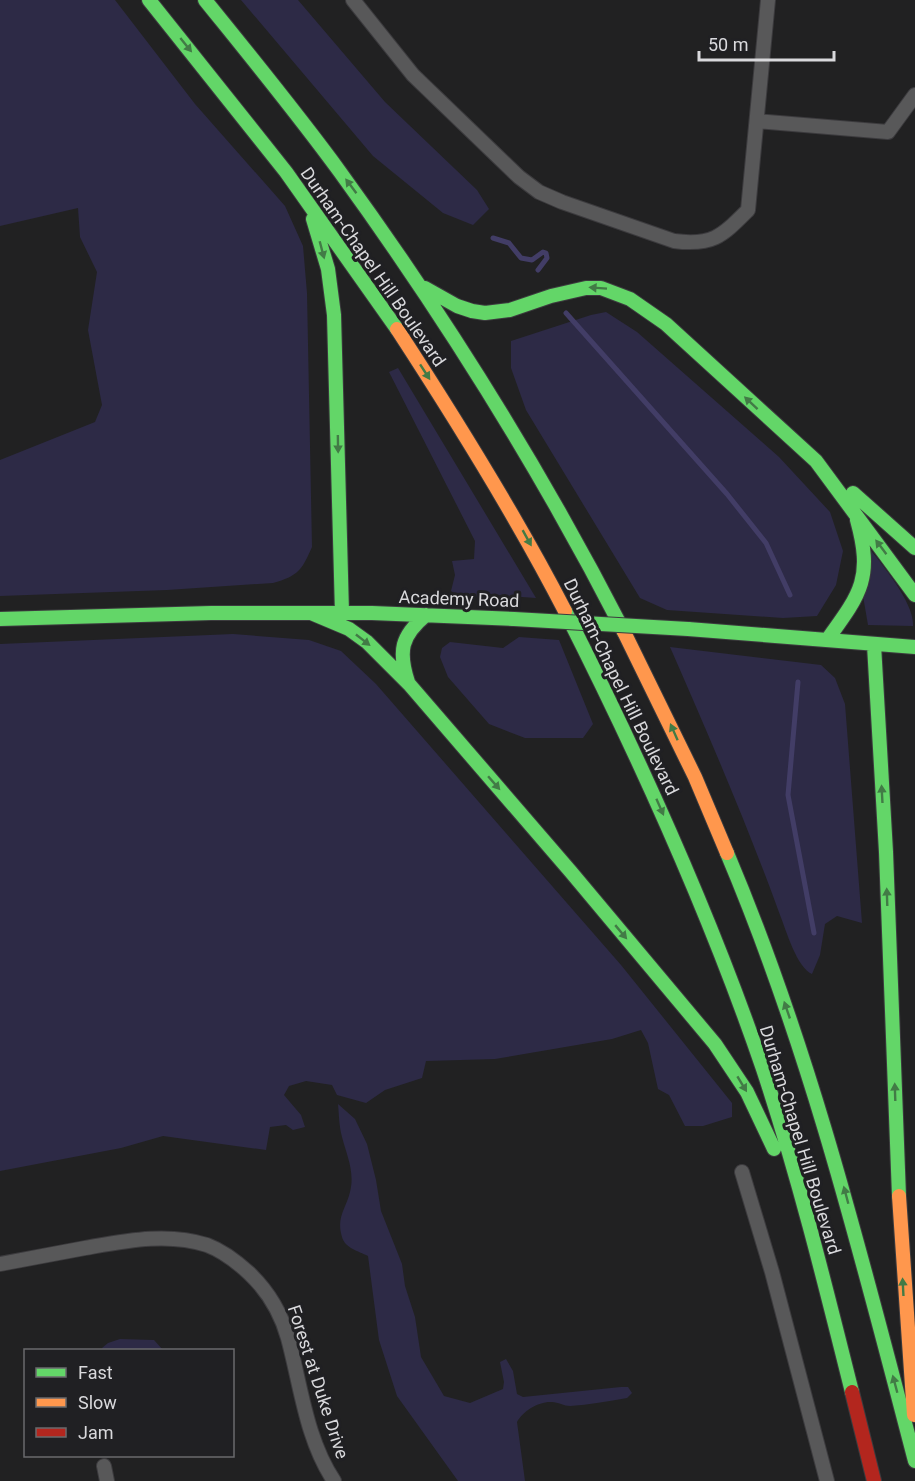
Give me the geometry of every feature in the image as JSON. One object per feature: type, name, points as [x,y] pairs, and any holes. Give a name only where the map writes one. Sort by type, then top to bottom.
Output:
[{"type":"main road","name":"Durham-Chapel Hill Boulevard","points":[[149,0],[304,195],[447,405],[526,537],[631,741],[697,892],[745,1018],[810,1229],[874,1481]]},
{"type":"main road","name":"Durham-Chapel Hill Boulevard","points":[[205,0],[354,190],[421,285],[495,400],[556,502],[618,618],[667,718],[756,924],[810,1076],[838,1168],[915,1461]]},
{"type":"main road","points":[[304,195],[328,269],[334,315],[342,613]]},
{"type":"main road","points":[[421,285],[465,309],[489,313],[507,311],[563,291],[590,287],[606,288],[621,294],[643,306],[666,324],[915,548]]},
{"type":"main road","points":[[816,461],[915,595]]},
{"type":"main road","points":[[827,640],[856,596],[865,568],[855,512]]},
{"type":"main road","name":"Academy Road","points":[[0,619],[211,613],[426,615],[688,629],[915,647]]},
{"type":"main road","points":[[311,613],[350,629],[367,642],[409,684],[715,1044],[747,1092],[810,1229]]},
{"type":"main road","points":[[409,684],[401,657],[403,644],[412,625],[426,615]]},
{"type":"main road","points":[[874,645],[904,1295],[915,1429]]},
{"type":"street","points":[[353,0],[413,75],[519,177],[539,192],[561,202],[674,241],[703,243],[724,233],[747,210],[768,0]]},
{"type":"street","points":[[757,122],[888,132],[915,95]]},
{"type":"street","points":[[742,1172],[772,1272],[827,1481]]},
{"type":"street","name":"Forest at Duke Drive","points":[[0,1264],[129,1240],[165,1238],[208,1246],[237,1263],[261,1284],[277,1310],[287,1336],[320,1456],[333,1481]]},
{"type":"street","points":[[104,1466],[107,1481]]},
{"type":"shaded area","points":[[0,0],[115,0],[195,104],[285,206],[303,246],[307,293],[312,547],[302,567],[294,575],[273,583],[167,590],[0,596],[0,460],[95,422],[102,405],[88,330],[97,272],[80,237],[78,208],[0,226]]},
{"type":"shaded area","points":[[241,0],[298,0],[385,102],[477,190],[489,209],[473,225],[443,213],[373,156]]},
{"type":"shaded area","points":[[606,312],[637,332],[779,457],[830,512],[843,551],[836,585],[817,616],[783,618],[667,610],[640,598],[526,410],[511,368],[511,341]]},
{"type":"shaded area","points":[[398,368],[536,598],[494,595],[462,598],[451,591],[455,575],[452,561],[474,559],[475,541],[389,372]]},
{"type":"shaded area","points":[[868,547],[903,596],[909,607],[913,626],[868,625],[863,596]]},
{"type":"shaded area","points":[[233,634],[309,640],[341,651],[376,684],[621,965],[732,1103],[732,1117],[703,1126],[685,1126],[669,1095],[658,1089],[648,1043],[641,1030],[612,1039],[495,1059],[426,1061],[422,1078],[385,1090],[366,1103],[337,1095],[332,1085],[306,1081],[289,1086],[284,1095],[301,1115],[305,1127],[293,1130],[286,1125],[270,1127],[266,1150],[163,1136],[121,1148],[0,1171],[0,644]]},
{"type":"shaded area","points":[[519,637],[559,640],[593,724],[583,738],[525,738],[489,724],[448,677],[440,657],[442,648],[450,642],[503,648]]},
{"type":"shaded area","points":[[670,647],[821,665],[835,678],[845,704],[862,923],[837,916],[825,924],[820,955],[812,974],[802,964],[793,948],[741,814]]},
{"type":"shaded area","points":[[338,1104],[355,1119],[367,1144],[381,1211],[402,1264],[405,1286],[415,1317],[421,1357],[444,1396],[470,1403],[503,1389],[500,1362],[506,1359],[513,1371],[517,1394],[523,1397],[621,1387],[628,1387],[632,1393],[627,1398],[584,1405],[570,1406],[547,1402],[527,1411],[517,1422],[525,1481],[458,1481],[397,1396],[379,1340],[368,1256],[346,1244],[340,1230],[352,1178],[341,1133]]},
{"type":"shaded area","points":[[120,1339],[154,1340],[162,1349],[102,1349],[108,1343]]},
{"type":"waterway","points":[[493,238],[509,243],[521,258],[532,260],[543,252],[546,253],[547,258],[538,270]]},
{"type":"waterway","points":[[566,313],[727,494],[766,543],[790,595]]},
{"type":"waterway","points":[[798,682],[788,795],[814,933]]},
{"type":"traffic: fast","points":[[149,0],[286,172],[397,329]]},
{"type":"traffic: fast","points":[[205,0],[324,150],[418,283],[526,455],[593,572],[624,632]]},
{"type":"traffic: fast","points":[[313,219],[328,269],[334,315],[342,613]]},
{"type":"traffic: fast","points":[[425,288],[457,306],[485,313],[510,310],[551,296],[586,288],[601,288],[630,299],[666,324],[816,461],[915,595]]},
{"type":"traffic: fast","points":[[853,493],[915,548]]},
{"type":"traffic: fast","points":[[827,640],[856,597],[861,584],[864,557],[857,520]]},
{"type":"traffic: fast","points":[[565,611],[672,836],[742,1010],[788,1149],[852,1392]]},
{"type":"traffic: fast","points":[[0,619],[211,613],[372,613],[514,619]]},
{"type":"traffic: fast","points":[[311,613],[349,629],[367,642],[409,684],[715,1044],[747,1092],[774,1149]]},
{"type":"traffic: fast","points":[[408,682],[403,661],[404,645],[411,630],[426,615]]},
{"type":"traffic: fast","points":[[514,619],[688,629]]},
{"type":"traffic: fast","points":[[688,629],[915,647]]},
{"type":"traffic: fast","points":[[874,645],[886,852],[899,1196]]},
{"type":"traffic: fast","points":[[727,853],[757,927],[809,1077],[854,1230],[915,1461]]},
{"type":"traffic: slow","points":[[397,329],[485,468],[565,611]]},
{"type":"traffic: slow","points":[[624,632],[695,777],[727,853]]},
{"type":"traffic: slow","points":[[899,1196],[914,1415]]},
{"type":"traffic: jam","points":[[852,1392],[874,1481]]}]
